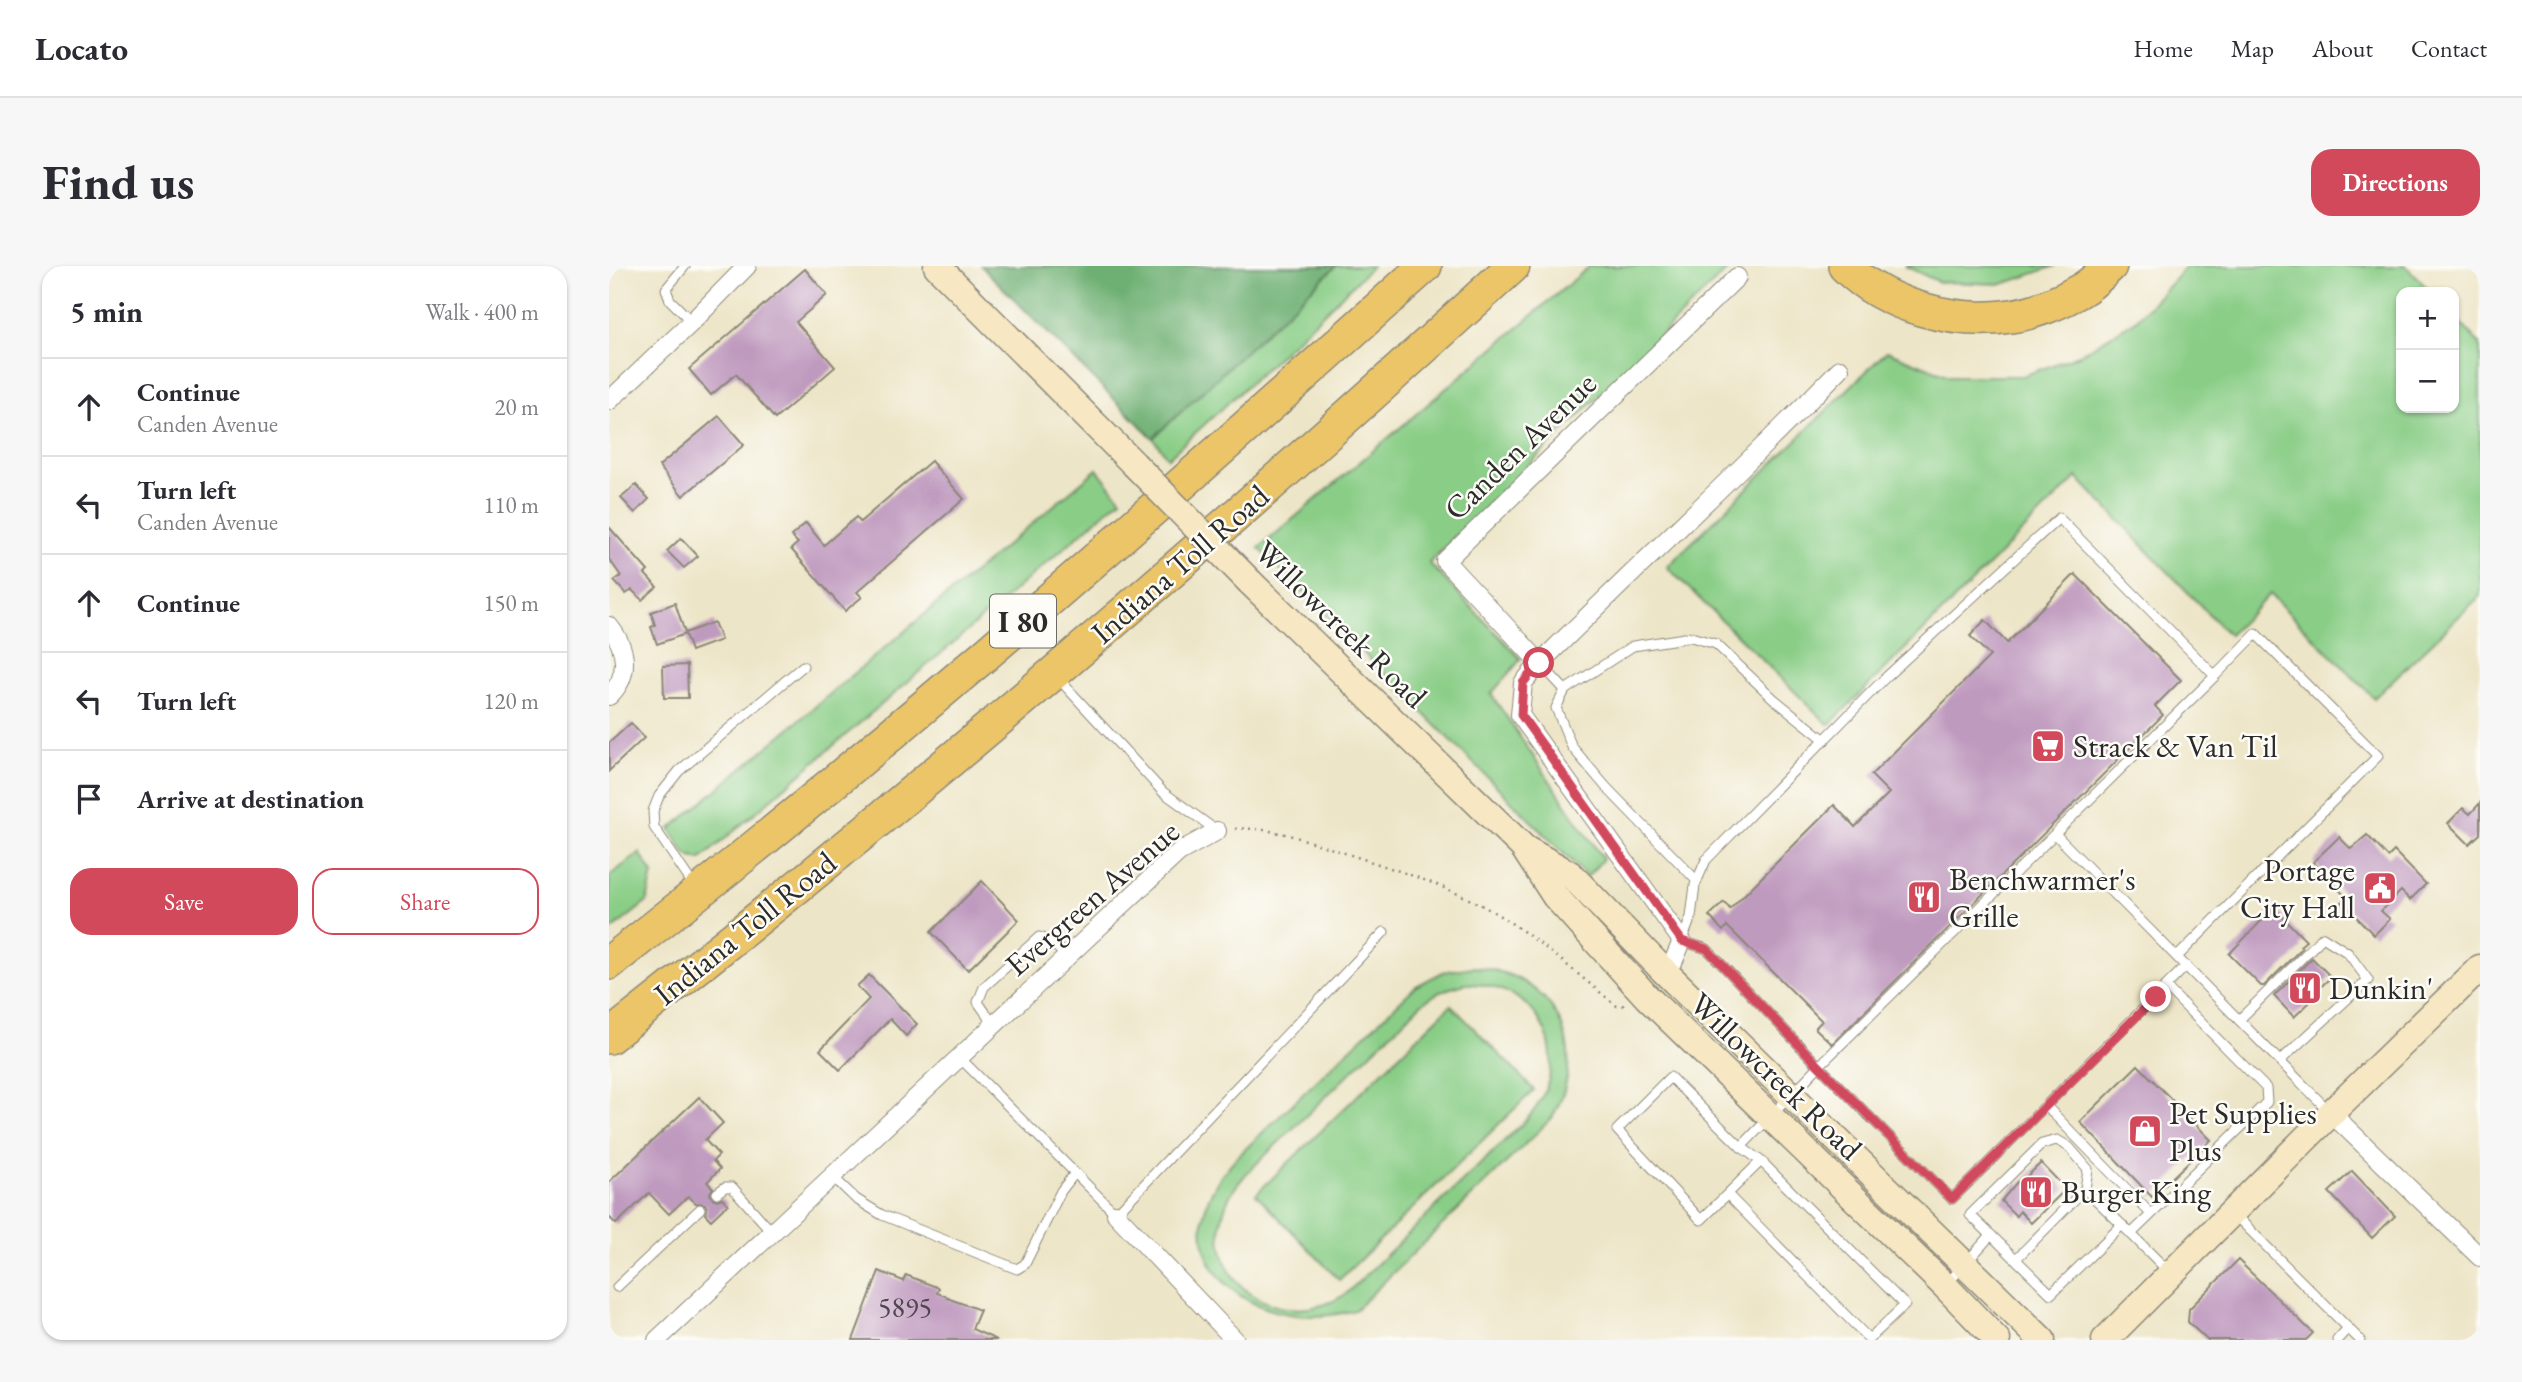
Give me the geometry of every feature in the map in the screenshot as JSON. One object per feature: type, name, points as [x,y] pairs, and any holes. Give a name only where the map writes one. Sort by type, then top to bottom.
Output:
[{"type":"highway","points":[[1291,387],[1342,320],[1395,266]]},
{"type":"highway","name":"Indiana Toll Road","points":[[609,963],[699,893],[1093,562],[1425,266]]},
{"type":"highway","name":"Indiana Toll Road","points":[[609,1037],[736,938],[1053,673],[1240,513],[1513,266]]},
{"type":"highway","points":[[1402,368],[1537,266]]},
{"type":"highway","points":[[1846,266],[1882,293],[1924,310],[1968,317],[2010,316],[2049,305],[2083,289],[2110,266]]},
{"type":"highway","points":[[1876,266],[1894,279],[1929,292],[1969,300],[2004,299],[2040,289],[2074,273],[2082,266]]},
{"type":"main road","name":"Willowcreek Road","points":[[937,266],[1249,582],[1523,847],[1555,896],[1647,997],[1945,1286],[1997,1340]]},
{"type":"main road","name":"Willowcreek Road","points":[[1523,847],[1570,874],[1663,970],[2042,1340]]},
{"type":"main road","points":[[2105,1340],[2480,968]]},
{"type":"street","points":[[609,401],[692,323],[747,266]]},
{"type":"street","name":"Canden Avenue","points":[[1539,663],[1445,561],[1737,277]]},
{"type":"street","points":[[1663,970],[1674,960],[1682,941],[1521,715],[1523,683],[1539,663],[1771,440],[1840,369]]},
{"type":"street","points":[[609,626],[618,637],[625,662],[623,677],[609,696]]},
{"type":"street","name":"Evergreen Avenue","points":[[657,1340],[1179,852],[1217,831]]},
{"type":"street","points":[[2331,1113],[2480,1257]]},
{"type":"street","points":[[1116,1214],[1235,1340]]},
{"type":"lane","points":[[685,266],[667,289],[670,300],[692,323]]},
{"type":"lane","points":[[2186,966],[1952,1199],[1707,949],[1682,941],[1691,917],[1697,881],[1706,860],[1885,678],[2059,518],[2215,676]]},
{"type":"lane","points":[[1741,1147],[1819,1066],[2256,634],[2378,756],[2177,957]]},
{"type":"lane","points":[[1697,881],[1606,787],[1572,747],[1556,708],[1565,690],[1633,646],[1691,637],[1716,644],[1774,699],[1825,740]]},
{"type":"lane","points":[[1539,663],[1565,690]]},
{"type":"lane","points":[[699,893],[654,827],[653,811],[659,796],[679,771],[803,666]]},
{"type":"lane","points":[[1053,673],[1163,792],[1217,831]]},
{"type":"lane","points":[[2055,834],[2331,1113]]},
{"type":"lane","points":[[959,1057],[1116,1214],[1384,932]]},
{"type":"lane","points":[[994,1025],[978,1002],[984,987],[1039,937],[1051,941],[1066,957]]},
{"type":"lane","points":[[2239,1020],[2323,937],[2349,953],[2368,980],[2280,1061]]},
{"type":"lane","points":[[2131,1234],[2267,1102],[2266,1088],[2166,987]]},
{"type":"lane","points":[[1728,1195],[1870,1339],[1905,1305],[1761,1161],[1741,1147],[1670,1077],[1617,1130],[1701,1220],[1761,1161]]},
{"type":"lane","points":[[2047,1107],[2151,1214]]},
{"type":"lane","points":[[2016,1259],[2085,1189],[2088,1169],[2080,1158],[2057,1140],[2042,1144],[1971,1215],[2051,1294],[2122,1225]]},
{"type":"lane","points":[[832,1176],[856,1199],[882,1215],[1017,1269],[1025,1265],[1061,1191],[1075,1173]]},
{"type":"lane","points":[[717,1193],[726,1187],[732,1187],[772,1232]]},
{"type":"lane","points":[[2085,1189],[2170,1273]]},
{"type":"lane","points":[[617,1287],[700,1209]]},
{"type":"lane","points":[[2232,1212],[2360,1340]]},
{"type":"lane","points":[[1945,1286],[1991,1235]]},
{"type":"lane","points":[[2337,1340],[2348,1328]]},
{"type":"path","name":"Evergreen Avenue","points":[[1217,831],[1254,827],[1303,839],[1414,877],[1480,904],[1522,932],[1617,1006],[1638,1004],[1647,997]]},
{"type":"green space","points":[[981,266],[1336,266],[1153,438]]},
{"type":"green space","points":[[1336,266],[1372,266],[1168,458],[1153,438]]},
{"type":"green space","points":[[1590,266],[1731,266],[1429,563],[1521,659],[1491,694],[1603,859],[1587,877],[1259,548]]},
{"type":"green space","points":[[1905,266],[2055,266],[2003,284],[1939,282]]},
{"type":"green space","points":[[2187,266],[2406,266],[2426,287],[2396,287],[2396,413],[2459,413],[2459,321],[2480,344],[2480,596],[2374,698],[2270,594],[2229,635],[2077,477],[1829,725],[1667,567],[1887,351],[1949,376],[2023,376],[2079,355],[2136,320]]},
{"type":"green space","points":[[1097,469],[1121,499],[700,860],[686,855],[670,829]]},
{"type":"green space","points":[[640,853],[653,874],[647,902],[609,932],[609,876]]},
{"type":"green space","points":[[1472,967],[1501,972],[1525,983],[1544,998],[1558,1018],[1566,1040],[1568,1065],[1564,1091],[1552,1118],[1355,1310],[1316,1316],[1279,1312],[1248,1300],[1223,1280],[1207,1255],[1203,1226],[1211,1193],[1236,1158],[1416,986],[1443,972]],"holes":[[[1465,984],[1492,987],[1515,996],[1533,1011],[1545,1030],[1551,1051],[1550,1074],[1542,1098],[1526,1120],[1346,1294],[1320,1306],[1295,1309],[1271,1304],[1250,1293],[1233,1276],[1223,1255],[1220,1230],[1227,1202],[1239,1183],[1421,1004],[1441,991]]]},
{"type":"green space","points":[[1451,1005],[1534,1090],[1339,1280],[1256,1194]]},
{"type":"building","points":[[805,269],[827,295],[796,322],[835,367],[775,419],[736,374],[711,395],[689,369]]},
{"type":"building","points":[[719,416],[744,445],[683,496],[659,466]]},
{"type":"building","points":[[931,461],[964,499],[857,592],[862,597],[845,611],[791,549],[798,543],[791,536],[806,523],[824,545],[856,517],[860,522]]},
{"type":"building","points":[[636,485],[649,499],[635,513],[621,498]]},
{"type":"building","points":[[609,527],[648,571],[645,574],[657,587],[642,600],[632,590],[626,594],[614,581],[621,576],[609,559]]},
{"type":"building","points":[[681,538],[698,556],[684,568],[667,551]]},
{"type":"building","points":[[2075,574],[2181,680],[2155,706],[2163,715],[1832,1044],[1815,1028],[1822,1021],[1727,926],[1723,931],[1709,916],[1724,902],[1730,909],[1834,805],[1855,827],[1889,793],[1871,775],[1990,656],[1970,636],[1985,620],[2007,643]]},
{"type":"building","points":[[675,603],[685,633],[714,622],[721,640],[691,651],[685,634],[657,644],[651,627],[655,625],[651,612]]},
{"type":"building","points":[[687,665],[688,698],[664,698],[663,666]]},
{"type":"building","points":[[631,723],[644,738],[609,771],[609,743]]},
{"type":"building","points":[[2480,803],[2480,834],[2469,844],[2448,823],[2463,808],[2470,814]]},
{"type":"building","name":"Portage City Hall","points":[[2367,835],[2388,857],[2394,851],[2426,884],[2410,900],[2401,891],[2381,911],[2390,919],[2374,935],[2342,902],[2347,898],[2313,862],[2339,837],[2351,849]]},
{"type":"building","points":[[982,881],[1019,920],[968,970],[931,932]]},
{"type":"building","points":[[2274,908],[2306,941],[2264,986],[2261,986],[2229,954]]},
{"type":"building","name":"Dunkin'","points":[[2312,958],[2331,977],[2294,1017],[2274,996]]},
{"type":"building","points":[[869,975],[917,1024],[906,1036],[890,1019],[840,1070],[820,1050],[869,999],[857,986]]},
{"type":"building","name":"Pet Supplies Plus","points":[[2138,1065],[2211,1140],[2152,1197],[2080,1122]]},
{"type":"building","points":[[699,1097],[723,1123],[705,1140],[719,1155],[713,1161],[720,1169],[707,1182],[713,1188],[710,1193],[712,1198],[722,1198],[728,1204],[711,1220],[705,1214],[705,1204],[696,1203],[688,1196],[669,1214],[649,1193],[616,1224],[609,1217],[609,1182]]},
{"type":"building","name":"Burger King","points":[[2041,1163],[2066,1189],[2031,1223],[2020,1211],[2016,1216],[2001,1201],[2017,1182],[2019,1184]]},
{"type":"building","points":[[2352,1171],[2395,1216],[2372,1238],[2329,1192]]},
{"type":"building","points":[[2238,1260],[2313,1333],[2306,1340],[2207,1340],[2188,1322],[2189,1309]]},
{"type":"building","points":[[879,1271],[903,1281],[906,1275],[939,1288],[937,1293],[947,1298],[980,1310],[972,1329],[997,1340],[853,1340]]},
{"type":"place","name":"Strack & Van Til","points":[[2048,746]]},
{"type":"place","name":"Portage City Hall","points":[[2380,888]]},
{"type":"place","name":"Benchwarmer's Grille","points":[[1924,897]]},
{"type":"place","name":"Dunkin'","points":[[2305,988]]},
{"type":"place","name":"Pet Supplies Plus","points":[[2145,1131]]},
{"type":"place","name":"Burger King","points":[[2036,1192]]},
{"type":"route","points":[[1539,663],[1523,683],[1521,715],[1682,941],[1707,949],[1952,1199],[2156,997]]}]
